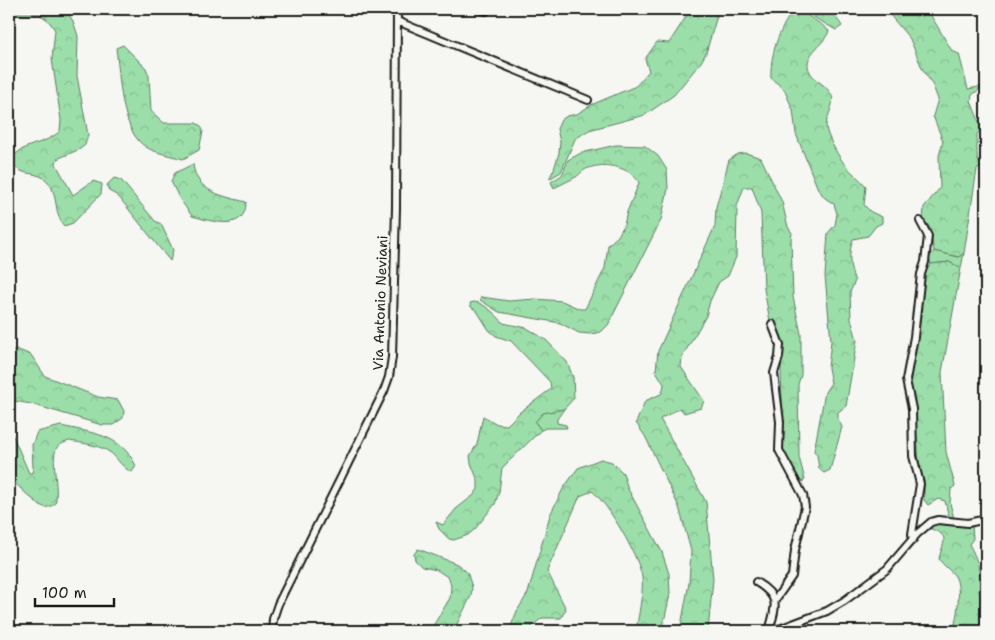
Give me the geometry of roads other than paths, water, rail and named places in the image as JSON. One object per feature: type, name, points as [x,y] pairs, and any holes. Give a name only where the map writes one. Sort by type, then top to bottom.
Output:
[{"type":"street","points":[[386,9],[397,11]]},
{"type":"street","points":[[478,9],[486,11]]},
{"type":"street","name":"Via Antonio Neviani","points":[[272,631],[273,618],[278,604],[384,391],[390,372],[392,361],[396,208],[397,11]]},
{"type":"street","points":[[397,21],[536,76],[588,100]]},
{"type":"street","points":[[912,540],[920,484],[913,456],[912,409],[906,380],[914,338],[921,274],[926,262],[928,236],[920,221]]},
{"type":"street","points":[[772,324],[780,345],[779,357],[774,373],[780,422],[780,450],[803,495],[805,507],[795,550],[792,576],[775,600]]},
{"type":"street","points":[[774,631],[827,611],[844,601],[887,568],[921,530],[934,520],[968,523],[986,519]]},
{"type":"street","points":[[756,582],[764,587],[775,600],[776,608],[769,631]]}]
